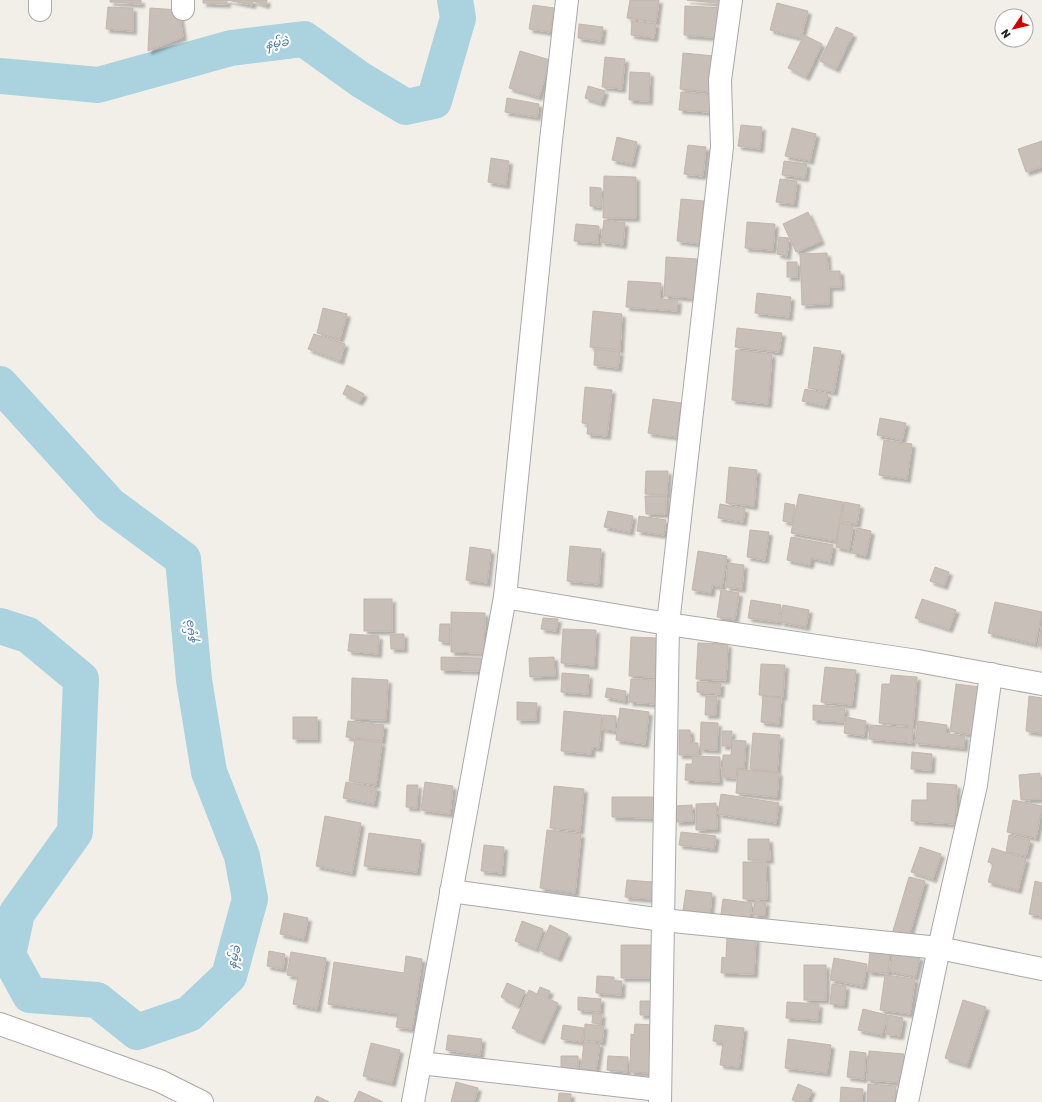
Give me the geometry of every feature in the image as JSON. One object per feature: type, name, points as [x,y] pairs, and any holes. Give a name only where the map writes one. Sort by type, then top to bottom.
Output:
[{"type":"street","points":[[413,1102],[505,597],[551,140],[567,0]]},
{"type":"street","points":[[420,1063],[660,1096],[668,624],[722,147],[720,80],[731,0]]},
{"type":"street","points":[[505,597],[668,624],[918,661],[1042,684]]},
{"type":"street","points":[[907,1102],[939,948],[976,785],[991,674]]},
{"type":"street","points":[[451,891],[662,920],[939,948],[1042,969]]},
{"type":"street","points":[[0,1024],[160,1081],[202,1102]]},
{"type":"building","points":[[110,0],[141,0],[141,4],[110,2]]},
{"type":"building","points":[[203,0],[227,0],[227,4],[203,3]]},
{"type":"building","points":[[227,0],[267,0],[266,5],[253,1],[252,5]]},
{"type":"building","points":[[630,0],[659,0],[656,22],[627,18]]},
{"type":"building","points":[[687,0],[726,0],[726,4]]},
{"type":"building","points":[[777,3],[808,11],[801,38],[770,30]]},
{"type":"building","points":[[533,5],[554,8],[550,32],[529,29]]},
{"type":"building","points":[[685,6],[726,8],[724,38],[684,35]]},
{"type":"building","points":[[108,7],[133,8],[133,31],[106,29]]},
{"type":"building","points":[[150,8],[179,10],[183,37],[148,51]]},
{"type":"building","points":[[632,21],[656,24],[654,38],[631,35]]},
{"type":"building","points":[[579,24],[603,27],[601,41],[578,38]]},
{"type":"building","points":[[836,27],[853,34],[836,69],[820,61]]},
{"type":"building","points":[[804,35],[822,44],[806,77],[788,68]]},
{"type":"building","points":[[520,51],[550,60],[539,97],[509,88]]},
{"type":"building","points":[[683,53],[715,56],[711,92],[680,89]]},
{"type":"building","points":[[605,57],[625,59],[622,89],[602,87]]},
{"type":"building","points":[[630,72],[650,73],[649,101],[629,100]]},
{"type":"building","points":[[588,86],[605,91],[601,103],[585,98]]},
{"type":"building","points":[[681,92],[711,95],[709,112],[679,110]]},
{"type":"building","points":[[507,98],[539,104],[537,117],[505,112]]},
{"type":"building","points":[[741,125],[762,127],[760,149],[738,146]]},
{"type":"building","points":[[792,128],[816,134],[810,161],[785,156]]},
{"type":"building","points":[[617,137],[637,142],[632,164],[612,160]]},
{"type":"building","points":[[1042,141],[1042,167],[1026,172],[1018,149]]},
{"type":"building","points":[[688,145],[706,147],[703,176],[684,174]]},
{"type":"building","points":[[491,158],[509,161],[506,185],[488,182]]},
{"type":"building","points":[[784,161],[807,164],[805,178],[782,175]]},
{"type":"building","points":[[604,176],[636,177],[636,218],[603,218]]},
{"type":"building","points":[[780,179],[797,181],[794,204],[776,202]]},
{"type":"building","points":[[590,187],[601,188],[601,207],[590,206]]},
{"type":"building","points":[[681,199],[704,201],[700,244],[677,241]]},
{"type":"building","points":[[808,212],[821,241],[796,252],[783,224]]},
{"type":"building","points":[[604,220],[625,223],[623,245],[601,242]]},
{"type":"building","points":[[747,222],[775,224],[773,250],[745,248]]},
{"type":"building","points":[[576,224],[599,226],[598,243],[574,241]]},
{"type":"building","points":[[779,237],[789,238],[787,256],[777,254]]},
{"type":"building","points":[[827,253],[828,271],[840,271],[841,287],[829,287],[829,304],[802,305],[800,254]]},
{"type":"building","points":[[666,257],[697,259],[694,298],[664,296]]},
{"type":"building","points":[[787,262],[797,262],[797,277],[787,277]]},
{"type":"building","points":[[628,281],[661,283],[660,299],[678,300],[677,311],[626,307]]},
{"type":"building","points":[[757,293],[791,297],[789,317],[755,313]]},
{"type":"building","points":[[323,308],[347,314],[340,339],[317,333]]},
{"type":"building","points":[[593,311],[622,314],[620,350],[590,347]]},
{"type":"building","points":[[737,328],[782,333],[779,352],[735,347]]},
{"type":"building","points":[[314,334],[345,344],[340,361],[308,349]]},
{"type":"building","points":[[814,347],[841,351],[834,392],[808,388]]},
{"type":"building","points":[[595,349],[620,352],[618,368],[594,365]]},
{"type":"building","points":[[736,350],[772,354],[768,404],[732,400]]},
{"type":"building","points":[[347,385],[364,394],[359,402],[343,394]]},
{"type":"building","points":[[585,387],[612,390],[607,436],[587,434],[588,424],[582,423]]},
{"type":"building","points":[[805,389],[828,394],[825,406],[802,401]]},
{"type":"building","points":[[653,399],[681,403],[677,437],[648,433]]},
{"type":"building","points":[[880,418],[906,423],[902,440],[877,435]]},
{"type":"building","points":[[884,440],[912,444],[907,479],[879,475]]},
{"type":"building","points":[[729,467],[757,470],[754,506],[726,503]]},
{"type":"building","points":[[646,471],[668,471],[667,495],[645,494]]},
{"type":"building","points":[[799,494],[843,502],[836,541],[791,533]]},
{"type":"building","points":[[645,496],[666,496],[666,514],[646,514]]},
{"type":"building","points":[[844,502],[860,505],[857,524],[841,522]]},
{"type":"building","points":[[785,503],[795,505],[792,523],[783,521]]},
{"type":"building","points":[[720,504],[745,509],[743,522],[718,518]]},
{"type":"building","points":[[608,511],[633,516],[630,532],[604,527]]},
{"type":"building","points":[[639,516],[666,520],[664,535],[637,531]]},
{"type":"building","points":[[840,523],[853,526],[849,550],[836,547]]},
{"type":"building","points":[[857,528],[871,531],[866,556],[852,553]]},
{"type":"building","points":[[750,530],[769,532],[765,560],[747,557]]},
{"type":"building","points":[[791,537],[833,545],[830,562],[811,558],[810,565],[787,560]]},
{"type":"building","points":[[570,546],[601,549],[599,584],[567,581]]},
{"type":"building","points":[[470,547],[491,550],[487,583],[466,580]]},
{"type":"building","points":[[698,551],[727,556],[722,587],[712,585],[711,593],[692,590]]},
{"type":"building","points":[[728,563],[744,565],[742,589],[726,587]]},
{"type":"building","points":[[935,567],[949,572],[944,586],[930,581]]},
{"type":"building","points":[[721,590],[739,593],[735,619],[717,617]]},
{"type":"building","points":[[364,599],[392,599],[392,631],[364,631]]},
{"type":"building","points":[[922,599],[956,610],[949,629],[915,618]]},
{"type":"building","points":[[751,600],[781,605],[778,622],[748,618]]},
{"type":"building","points":[[995,602],[1042,612],[1035,644],[988,633]]},
{"type":"building","points":[[783,605],[809,610],[806,627],[780,622]]},
{"type":"building","points":[[451,612],[485,613],[484,653],[451,652]]},
{"type":"building","points":[[543,618],[558,619],[556,631],[541,629]]},
{"type":"building","points":[[1042,623],[1042,646],[1038,646]]},
{"type":"building","points":[[440,624],[450,624],[449,642],[439,641]]},
{"type":"building","points":[[563,629],[596,630],[594,666],[561,663]]},
{"type":"building","points":[[350,634],[379,636],[378,654],[348,651]]},
{"type":"building","points":[[390,634],[404,634],[404,649],[391,649]]},
{"type":"building","points":[[631,637],[657,638],[655,677],[629,676]]},
{"type":"building","points":[[698,643],[728,644],[726,680],[696,679]]},
{"type":"building","points":[[441,657],[481,658],[480,671],[441,670]]},
{"type":"building","points":[[554,657],[555,676],[530,677],[529,658]]},
{"type":"building","points":[[761,664],[785,665],[783,697],[759,695]]},
{"type":"building","points":[[825,667],[856,670],[852,705],[821,702]]},
{"type":"building","points":[[562,673],[589,675],[588,694],[561,692]]},
{"type":"building","points":[[891,675],[917,677],[913,726],[879,723],[882,684],[890,684]]},
{"type":"building","points":[[352,678],[388,680],[386,720],[351,719]]},
{"type":"building","points":[[631,679],[656,680],[655,704],[629,702]]},
{"type":"building","points":[[697,682],[721,683],[720,694],[697,692]]},
{"type":"building","points":[[956,684],[980,687],[974,735],[950,731]]},
{"type":"building","points":[[607,688],[626,691],[625,701],[605,697]]},
{"type":"building","points":[[706,696],[717,696],[716,715],[705,715]]},
{"type":"building","points":[[763,696],[781,698],[779,724],[761,722]]},
{"type":"building","points":[[1029,696],[1042,698],[1042,733],[1026,731]]},
{"type":"building","points":[[517,702],[537,703],[536,720],[517,720]]},
{"type":"building","points":[[813,705],[845,707],[844,722],[813,720]]},
{"type":"building","points":[[620,708],[649,712],[645,744],[616,740]]},
{"type":"building","points":[[564,711],[602,715],[599,748],[592,747],[591,754],[561,751]]},
{"type":"building","points":[[603,715],[616,716],[615,731],[602,729]]},
{"type":"building","points":[[293,717],[317,717],[317,739],[293,739]]},
{"type":"building","points":[[846,717],[866,721],[864,736],[844,733]]},
{"type":"building","points":[[348,721],[384,725],[382,741],[346,737]]},
{"type":"building","points":[[918,721],[947,725],[946,734],[965,736],[964,748],[915,743]]},
{"type":"building","points":[[701,722],[718,723],[717,750],[700,749]]},
{"type":"building","points":[[870,725],[913,728],[912,743],[869,739]]},
{"type":"building","points":[[679,730],[690,730],[691,743],[698,743],[698,755],[679,755]]},
{"type":"building","points":[[722,731],[732,731],[731,746],[722,746]]},
{"type":"building","points":[[753,733],[780,735],[777,772],[750,769]]},
{"type":"building","points":[[355,739],[382,743],[376,785],[349,781]]},
{"type":"building","points":[[732,740],[746,741],[744,769],[737,768],[736,778],[722,777],[723,755],[731,755]]},
{"type":"building","points":[[912,752],[932,754],[931,770],[911,769]]},
{"type":"building","points":[[693,756],[720,757],[719,782],[685,780],[686,764],[692,764]]},
{"type":"building","points":[[738,769],[779,773],[777,797],[736,793]]},
{"type":"building","points":[[1040,773],[1042,799],[1021,800],[1019,775]]},
{"type":"building","points":[[346,782],[377,788],[374,804],[343,798]]},
{"type":"building","points":[[425,782],[453,786],[450,814],[421,810]]},
{"type":"building","points":[[927,783],[957,785],[955,824],[911,821],[912,800],[927,800]]},
{"type":"building","points":[[407,785],[418,785],[417,808],[406,807]]},
{"type":"building","points":[[554,786],[584,789],[580,831],[550,828]]},
{"type":"building","points":[[721,794],[779,803],[776,823],[718,814]]},
{"type":"building","points":[[612,797],[654,797],[654,818],[612,817]]},
{"type":"building","points":[[1013,800],[1042,806],[1036,838],[1007,832]]},
{"type":"building","points":[[716,803],[717,829],[696,830],[696,804]]},
{"type":"building","points":[[692,805],[693,821],[676,822],[675,806]]},
{"type":"building","points":[[325,816],[361,823],[352,873],[316,866]]},
{"type":"building","points":[[547,830],[581,834],[575,893],[540,888]]},
{"type":"building","points":[[681,832],[716,836],[714,849],[679,845]]},
{"type":"building","points":[[369,833],[421,840],[417,872],[364,866]]},
{"type":"building","points":[[1009,835],[1030,840],[1026,856],[1006,852]]},
{"type":"building","points":[[748,839],[769,839],[770,860],[748,860]]},
{"type":"building","points":[[484,845],[504,847],[502,873],[481,871]]},
{"type":"building","points":[[920,847],[941,854],[933,879],[911,872]]},
{"type":"building","points":[[992,848],[1026,859],[1018,890],[988,882],[993,864],[988,862]]},
{"type":"building","points":[[743,862],[766,862],[767,899],[743,899]]},
{"type":"building","points":[[909,877],[925,881],[908,939],[892,934]]},
{"type":"building","points":[[627,880],[653,882],[651,899],[625,897]]},
{"type":"building","points":[[1035,881],[1042,883],[1042,916],[1029,914]]},
{"type":"building","points":[[686,890],[712,893],[710,914],[683,910]]},
{"type":"building","points":[[723,899],[752,903],[750,918],[721,914]]},
{"type":"building","points":[[755,901],[766,902],[765,915],[753,915]]},
{"type":"building","points":[[284,913],[308,918],[304,939],[280,934]]},
{"type":"building","points":[[522,921],[543,929],[536,949],[515,941]]},
{"type":"building","points":[[550,925],[568,934],[558,958],[539,950]]},
{"type":"building","points":[[727,937],[756,938],[754,974],[721,973],[722,957],[726,958]]},
{"type":"building","points":[[621,945],[653,945],[652,978],[621,978]]},
{"type":"building","points":[[870,950],[890,951],[888,973],[868,972]]},
{"type":"building","points":[[269,951],[285,954],[283,969],[267,966]]},
{"type":"building","points":[[894,951],[920,957],[915,977],[889,971]]},
{"type":"building","points":[[291,952],[326,958],[317,1009],[293,1004],[298,977],[287,975]]},
{"type":"building","points":[[406,956],[422,959],[412,1029],[396,1027],[398,1014],[328,1004],[334,962],[404,973]]},
{"type":"building","points":[[834,958],[867,964],[863,986],[830,980]]},
{"type":"building","points":[[804,965],[826,965],[826,1000],[804,1000]]},
{"type":"building","points":[[885,975],[915,979],[910,1014],[880,1010]]},
{"type":"building","points":[[597,976],[614,977],[614,981],[622,981],[621,995],[596,993]]},
{"type":"building","points":[[507,983],[525,991],[518,1006],[501,997]]},
{"type":"building","points":[[832,984],[846,986],[844,1005],[830,1004]]},
{"type":"building","points":[[540,987],[550,991],[547,998],[558,1003],[541,1041],[512,1028],[529,990],[537,994]]},
{"type":"building","points":[[578,997],[601,999],[600,1012],[578,1010]]},
{"type":"building","points":[[963,1000],[986,1007],[967,1065],[945,1058]]},
{"type":"building","points":[[640,1001],[651,1001],[652,1015],[640,1015]]},
{"type":"building","points":[[787,1002],[819,1004],[818,1020],[786,1018]]},
{"type":"building","points":[[863,1009],[887,1015],[882,1035],[858,1030]]},
{"type":"building","points":[[593,1013],[602,1014],[601,1024],[592,1023]]},
{"type":"building","points":[[888,1015],[903,1018],[900,1036],[886,1034]]},
{"type":"building","points":[[585,1024],[604,1026],[602,1042],[584,1040]]},
{"type":"building","points":[[635,1024],[654,1025],[652,1073],[630,1072],[631,1034],[634,1035]]},
{"type":"building","points":[[563,1025],[584,1028],[582,1042],[561,1039]]},
{"type":"building","points":[[715,1025],[744,1028],[739,1067],[720,1065],[723,1042],[713,1041]]},
{"type":"building","points":[[448,1035],[482,1039],[480,1055],[446,1050]]},
{"type":"building","points":[[788,1039],[831,1045],[827,1073],[785,1068]]},
{"type":"building","points":[[584,1042],[600,1044],[596,1070],[581,1069]]},
{"type":"building","points":[[371,1043],[400,1050],[392,1083],[363,1076]]},
{"type":"building","points":[[850,1051],[866,1053],[864,1079],[847,1077]]},
{"type":"building","points":[[869,1051],[904,1054],[902,1083],[867,1080]]},
{"type":"building","points":[[561,1056],[578,1056],[578,1070],[561,1069]]},
{"type":"building","points":[[608,1056],[628,1057],[627,1072],[607,1070]]},
{"type":"building","points":[[456,1082],[478,1088],[474,1102],[451,1102]]},
{"type":"building","points":[[798,1084],[812,1090],[807,1102],[797,1102],[792,1100]]},
{"type":"building","points":[[868,1084],[896,1086],[895,1102],[867,1102]]},
{"type":"building","points":[[841,1087],[863,1089],[862,1102],[840,1102]]},
{"type":"building","points":[[359,1091],[383,1102],[354,1102]]},
{"type":"building","points":[[559,1093],[571,1094],[570,1102],[558,1102]]},
{"type":"building","points":[[317,1096],[329,1102],[314,1102]]},
{"type":"waterway","name":"နမ့်ခဲ","points":[[0,76],[98,85],[231,48],[304,39],[361,80],[406,107],[434,101],[458,18],[455,0]]},
{"type":"waterway","name":"နမ့်ခဲ","points":[[0,384],[110,505],[183,559],[194,680],[209,772],[242,856],[250,899],[229,976],[189,1014],[137,1032],[97,1000],[30,995],[8,955],[17,913],[75,832],[81,679],[28,635],[0,626]]}]
